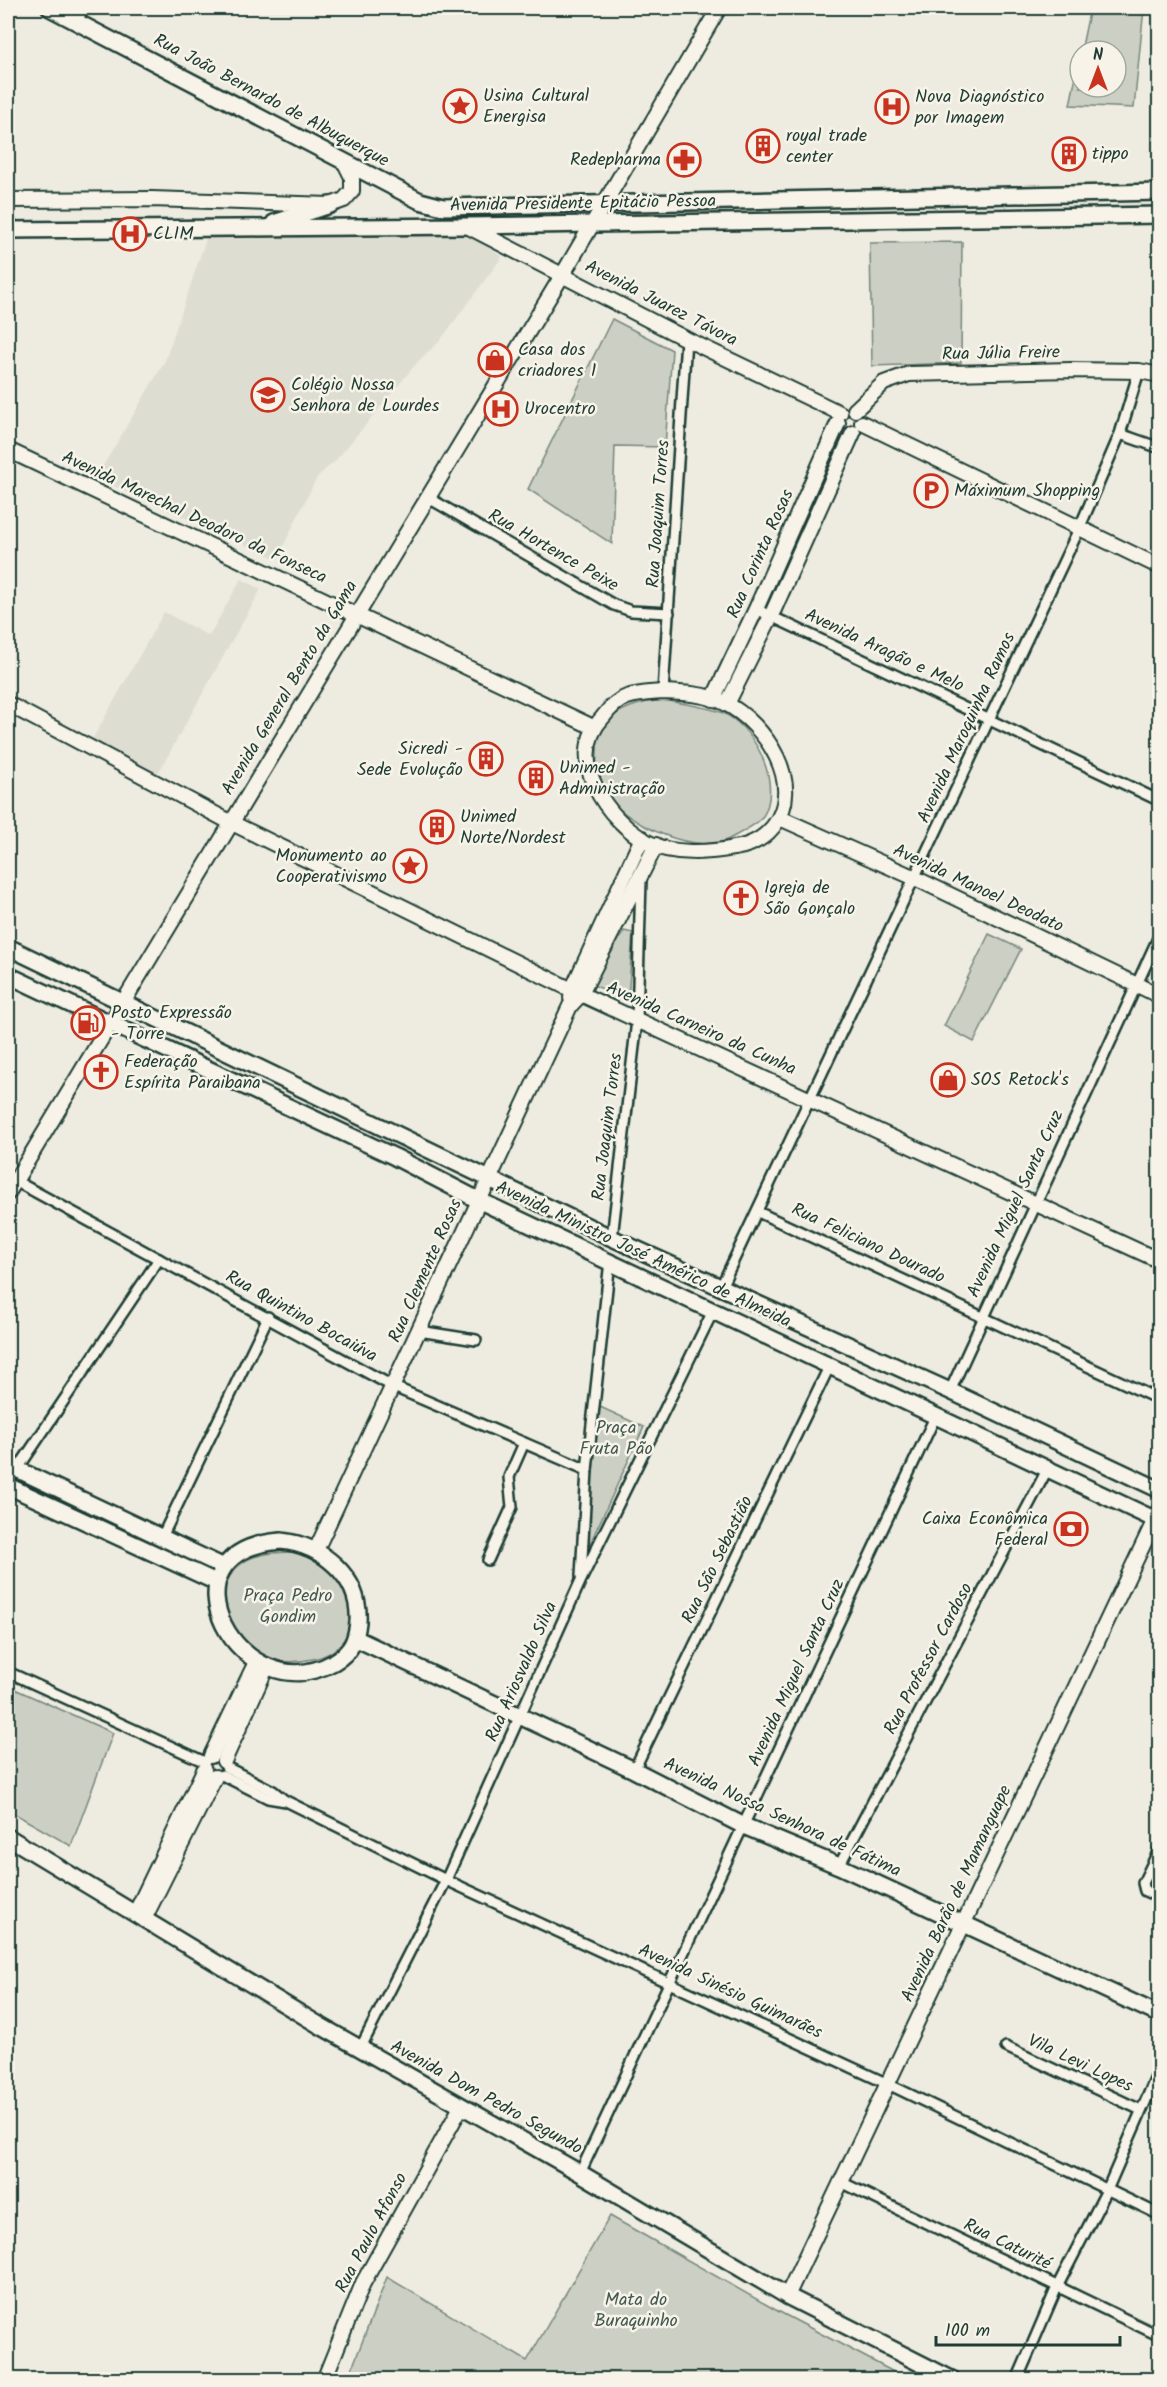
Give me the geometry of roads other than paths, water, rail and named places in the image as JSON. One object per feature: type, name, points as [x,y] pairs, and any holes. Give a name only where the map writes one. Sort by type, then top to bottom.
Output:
[{"type":"main road","name":"Rua João Bernardo de Albuquerque","points":[[50,8],[78,13],[345,163],[420,201],[443,207]]},
{"type":"main road","name":"Avenida Presidente Epitácio Pessoa","points":[[443,207],[1160,192]]},
{"type":"main road","points":[[256,228],[330,206]]},
{"type":"main road","name":"Avenida Presidente Epitácio Pessoa","points":[[8,230],[467,226],[1160,215]]},
{"type":"main road","name":"Avenida Ministro José Américo de Almeida","points":[[8,947],[720,1289],[950,1391],[1160,1490]]},
{"type":"main road","name":"Avenida Ministro José Américo de Almeida","points":[[8,975],[395,1157],[478,1200],[1048,1468],[1158,1517]]},
{"type":"main road","points":[[12,1468],[222,1566]]},
{"type":"main road","points":[[8,1486],[216,1581]]},
{"type":"main road","points":[[267,1542],[292,1542],[316,1550],[336,1566],[353,1589],[358,1613],[357,1639],[350,1650],[339,1659],[314,1670],[289,1671],[261,1664],[242,1652],[225,1630],[218,1606],[216,1581],[222,1566],[244,1549],[267,1542]]},
{"type":"main road","name":"Avenida Nossa Senhora de Fátima","points":[[357,1639],[634,1770],[744,1826],[839,1866],[1160,2015]]},
{"type":"main road","name":"Avenida Dom Pedro Segundo","points":[[8,1837],[360,2049],[580,2173],[787,2296],[953,2379]]},
{"type":"street","name":"Avenida General Bento da Gama","points":[[8,1193],[11,1179],[110,1023],[563,274],[719,8]]},
{"type":"street","points":[[8,200],[152,199],[330,206],[344,200],[352,191],[352,177],[345,163]]},
{"type":"street","name":"Avenida Juarez Távora","points":[[467,226],[839,418]]},
{"type":"street","name":"Rua Joaquim Torres","points":[[663,692],[686,339]]},
{"type":"street","name":"Rua Júlia Freire","points":[[855,410],[884,383],[909,374],[1139,371],[1160,375]]},
{"type":"street","name":"Avenida Maroquinha Ramos","points":[[720,1289],[1079,529],[1120,434],[1139,371]]},
{"type":"street","points":[[857,428],[859,413],[847,409],[839,418],[841,429],[857,428],[1160,567]]},
{"type":"street","name":"Rua Corinta Rosas","points":[[713,699],[756,609],[839,418]]},
{"type":"street","name":"Rua Corinta Rosas","points":[[727,704],[771,616],[857,428]]},
{"type":"street","points":[[1120,434],[1160,448]]},
{"type":"street","name":"Avenida Marechal Deodoro da Fonseca","points":[[8,450],[593,727]]},
{"type":"street","name":"Rua Hortence Peixe","points":[[427,497],[614,605],[631,611],[669,613]]},
{"type":"street","name":"Avenida Aragão e Melo","points":[[756,609],[1160,801]]},
{"type":"street","points":[[663,692],[713,699],[727,704],[754,726],[773,748],[786,788],[786,803],[780,818],[755,842],[739,848],[688,851],[656,845],[615,818],[597,790],[588,765],[588,747],[593,727],[609,710],[626,698],[663,692]]},
{"type":"street","name":"Avenida Carneiro da Cunha","points":[[8,704],[230,822],[576,992],[1160,1261]]},
{"type":"street","name":"Avenida Manoel Deodato","points":[[780,818],[915,878],[1160,996]]},
{"type":"street","name":"Rua Clemente Rosas","points":[[316,1550],[570,1006],[642,837]]},
{"type":"street","name":"Rua Clemente Rosas","points":[[576,992],[641,880],[656,845]]},
{"type":"street","name":"Rua Clemente Rosas","points":[[637,1020],[641,880]]},
{"type":"street","name":"Avenida Miguel Santa Cruz","points":[[950,1391],[982,1315],[1160,934]]},
{"type":"street","name":"Rua Joaquim Torres","points":[[612,1238],[637,1020]]},
{"type":"street","name":"Rua Quintino Bocaiúva","points":[[11,1179],[394,1387],[587,1470]]},
{"type":"street","name":"Rua Feliciano Dourado","points":[[758,1212],[1160,1400]]},
{"type":"street","points":[[12,1468],[159,1259]]},
{"type":"street","points":[[581,1581],[587,1470],[610,1262]]},
{"type":"street","name":"Rua Ariosvaldo Silva","points":[[360,2049],[446,1880],[581,1581],[714,1310]]},
{"type":"street","points":[[161,1539],[268,1317]]},
{"type":"street","points":[[419,1331],[476,1340]]},
{"type":"street","name":"Rua São Sebastião","points":[[634,1770],[830,1365]]},
{"type":"street","name":"Avenida Miguel Santa Cruz","points":[[580,2173],[936,1415]]},
{"type":"street","points":[[488,1560],[512,1507],[509,1477],[524,1443]]},
{"type":"street","name":"Rua Professor Cardoso","points":[[839,1866],[1048,1468]]},
{"type":"street","name":"Avenida Barão de Mamanguape","points":[[787,2296],[1158,1517]]},
{"type":"street","points":[[140,1917],[215,1767],[261,1664]]},
{"type":"street","name":"Avenida Sinésio Guimarães","points":[[8,1672],[215,1767],[268,1798],[286,1801],[446,1880],[888,2084],[1160,2215]]},
{"type":"street","points":[[1160,1848],[1143,1883],[1146,1891],[1160,1898]]},
{"type":"street","name":"Vila Levi Lopes","points":[[1006,2047],[1141,2110]]},
{"type":"street","points":[[1017,2379],[1057,2287],[1107,2190],[1160,2068]]},
{"type":"street","name":"Rua Paulo Afonso","points":[[324,2379],[363,2283],[461,2107]]},
{"type":"street","name":"Rua Caturité","points":[[841,2182],[1160,2336]]},
{"type":"place","name":"Usina Cultural Energisa","points":[[460,106]]},
{"type":"place","name":"Nova Diagnóstico por Imagem","points":[[892,107]]},
{"type":"place","name":"royal trade center","points":[[763,146]]},
{"type":"place","name":"tippo","points":[[1069,154]]},
{"type":"place","name":"Redepharma","points":[[684,160]]},
{"type":"place","name":"CLIM","points":[[130,234]]},
{"type":"place","name":"Casa dos criadores 1","points":[[495,360]]},
{"type":"place","name":"Colégio Nossa Senhora de Lourdes","points":[[268,395]]},
{"type":"place","name":"Urocentro","points":[[501,409]]},
{"type":"place","name":"Máximum Shopping","points":[[931,491]]},
{"type":"place","name":"Sicredi - Sede Evolução","points":[[486,759]]},
{"type":"place","name":"Unimed - Administração","points":[[536,778]]},
{"type":"place","name":"Unimed Norte/Nordest","points":[[437,827]]},
{"type":"place","name":"Monumento ao Cooperativismo","points":[[410,866]]},
{"type":"place","name":"Igreja de São Gonçalo","points":[[741,898]]},
{"type":"place","name":"Posto Expressão - Torre","points":[[88,1023]]},
{"type":"place","name":"Federação Espírita Paraibana","points":[[101,1072]]},
{"type":"place","name":"SOS Retock's","points":[[948,1080]]},
{"type":"place","name":"Caixa Econômica Federal","points":[[1071,1529]]},
{"type":"park label","name":"Praça Fruta Pão","points":[[616,1438]]},
{"type":"park label","name":"Praça Pedro Gondim","points":[[288,1606]]},
{"type":"park label","name":"Mata do Buraquinho","points":[[636,2310]]}]
